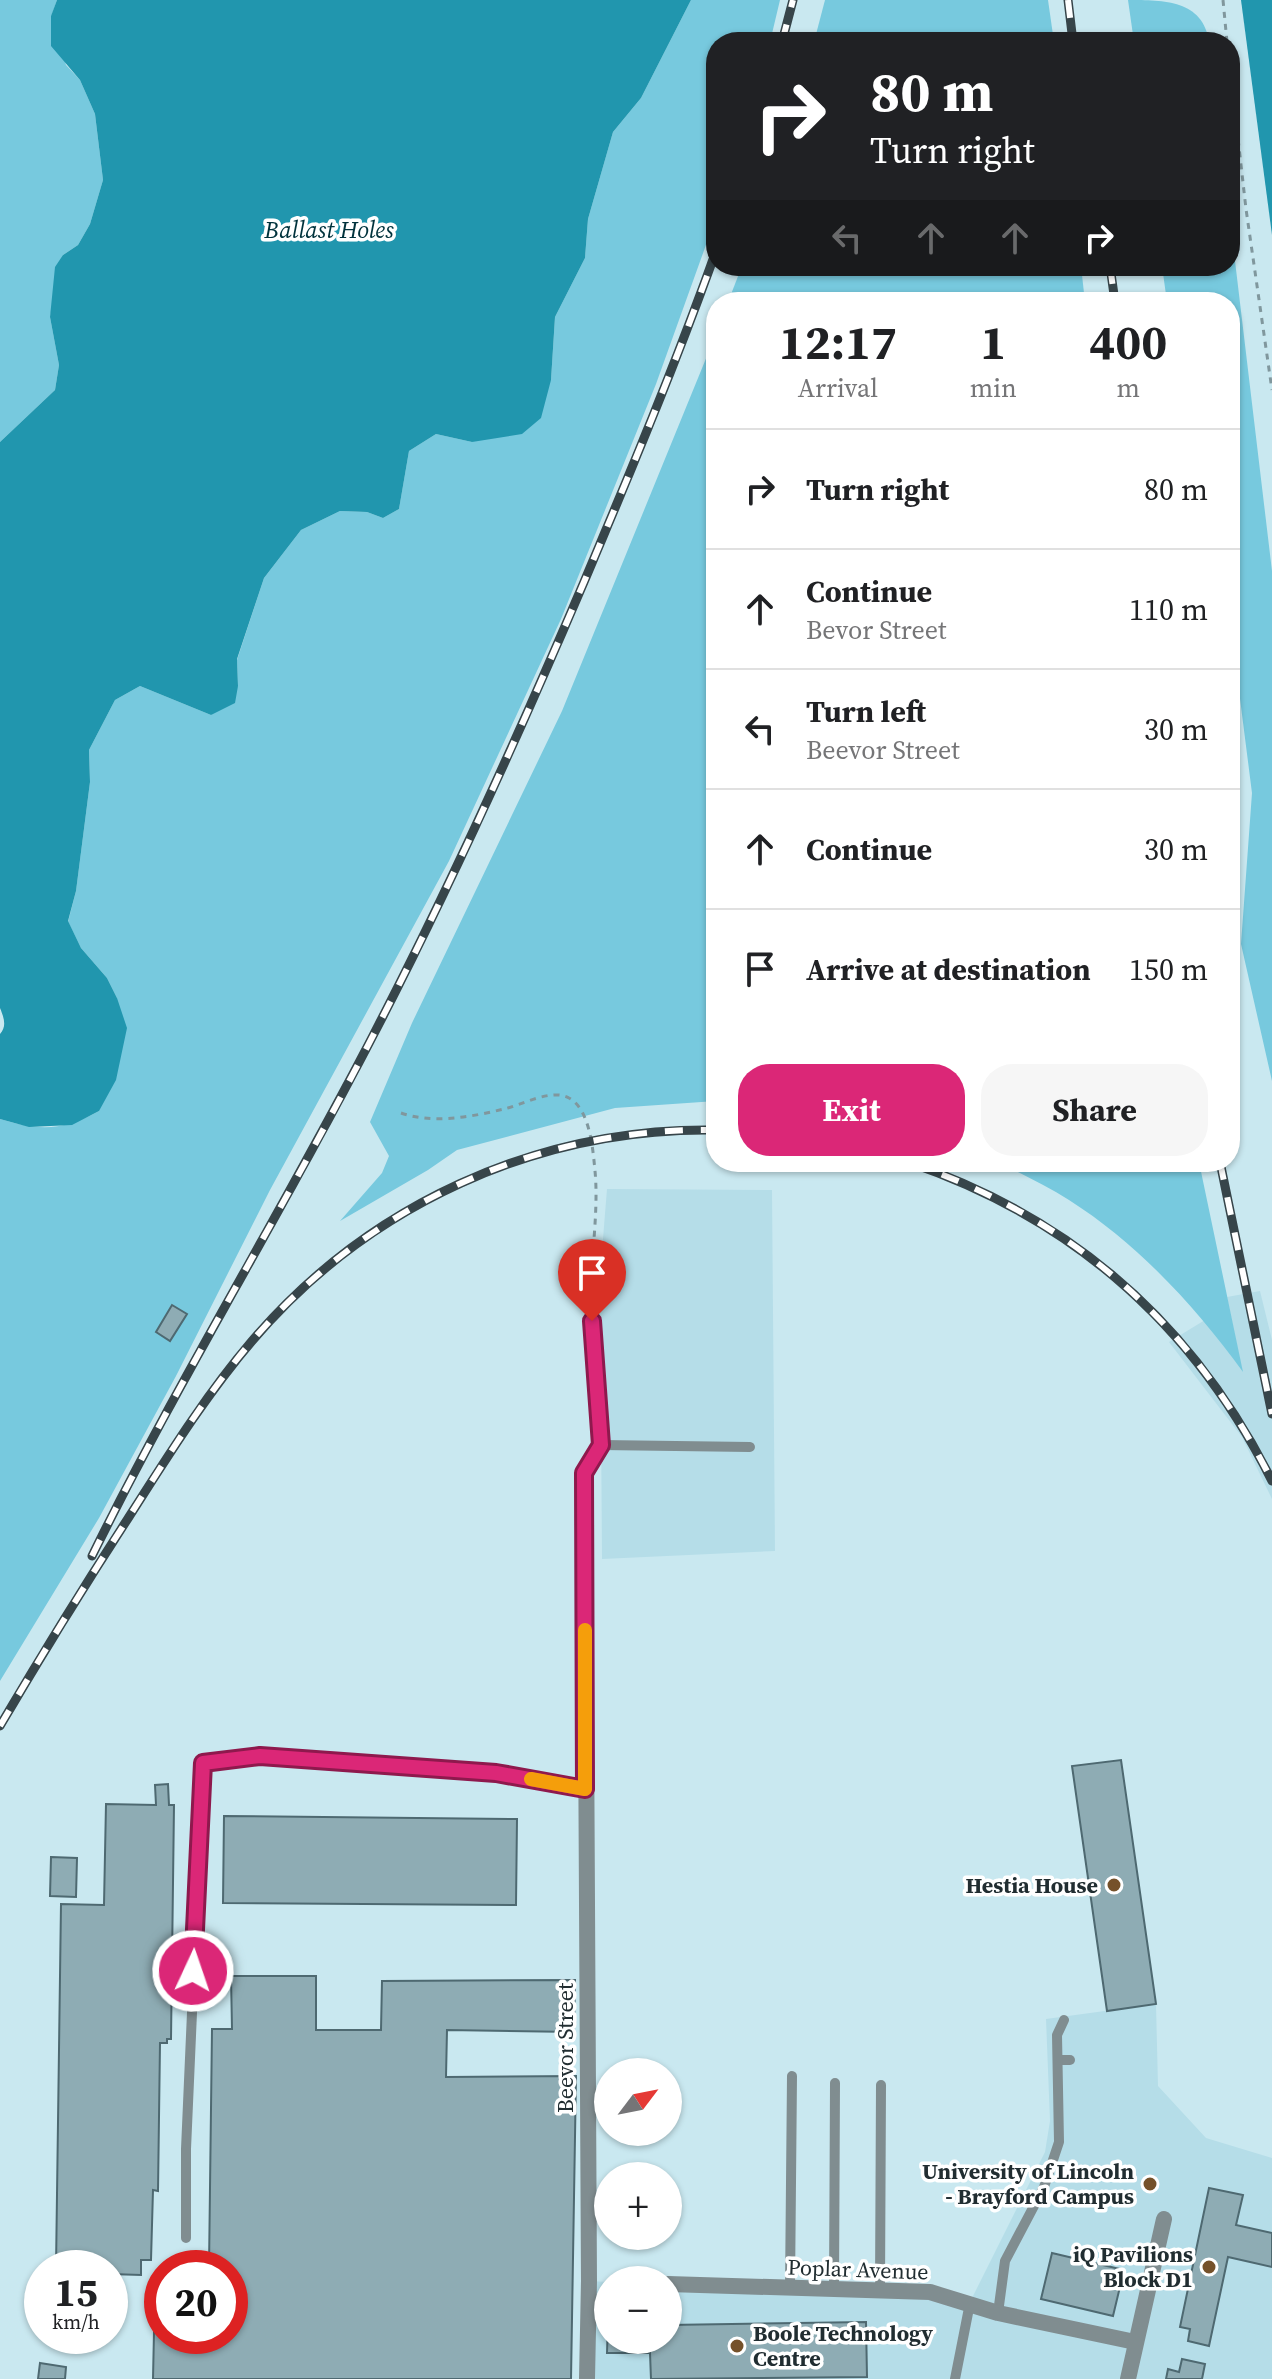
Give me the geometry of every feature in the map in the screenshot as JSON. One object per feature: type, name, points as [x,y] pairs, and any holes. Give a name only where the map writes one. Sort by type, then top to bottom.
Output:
[{"type":"street","name":"Beevor Street","points":[[586,1716],[587,2379]]},
{"type":"street","points":[[496,1773],[585,1789]]},
{"type":"street","points":[[1128,2379],[1164,2219]]},
{"type":"street","points":[[589,2281],[594,2281]]},
{"type":"street","name":"Poplar Avenue","points":[[682,2284],[930,2292],[998,2313],[1135,2342]]},
{"type":"lane","points":[[586,1716],[584,1473],[601,1445],[592,1321]]},
{"type":"lane","points":[[601,1445],[750,1447]]},
{"type":"lane","points":[[186,2238],[186,2149],[203,1763],[260,1756],[496,1773]]},
{"type":"lane","points":[[998,2313],[1005,2261],[1044,2187],[1059,2142],[1058,2060],[1052,2036],[1064,2020]]},
{"type":"lane","points":[[1058,2060],[1070,2060]]},
{"type":"lane","points":[[790,2288],[792,2076]]},
{"type":"lane","points":[[834,2289],[835,2083]]},
{"type":"lane","points":[[880,2290],[881,2085]]},
{"type":"lane","points":[[955,2379],[970,2303]]},
{"type":"path","points":[[1223,0],[1226,32]]},
{"type":"path","points":[[1240,155],[1272,390]]},
{"type":"path","points":[[401,1113],[452,1118],[558,1095],[567,1097],[579,1107],[585,1121],[595,1171],[590,1279],[592,1321]]},
{"type":"shaded area","points":[[0,0],[57,0],[51,17],[66,65],[80,80],[95,114],[103,180],[90,224],[78,245],[63,255],[50,317],[59,365],[55,390],[0,442]]},
{"type":"shaded area","points":[[691,0],[780,0],[772,32],[706,32],[706,245],[656,384],[561,619],[449,861],[270,1190],[176,1376],[99,1518],[0,1681],[0,1119],[27,1126],[51,1127],[86,1118],[99,1111],[117,998],[107,978],[81,948],[68,922],[76,891],[90,782],[89,750],[115,700],[140,686],[211,715],[238,686],[237,660],[264,578],[301,530],[340,511],[367,512],[383,518],[399,509],[409,451],[436,434],[472,442],[551,380],[555,317],[585,258],[588,219],[613,132],[641,98]]},
{"type":"shaded area","points":[[825,0],[1048,0],[1053,32],[817,32]]},
{"type":"shaded area","points":[[1128,0],[1180,5],[1199,18],[1206,32],[1133,32]]},
{"type":"shaded area","points":[[738,276],[1082,276],[1084,292],[732,292]]},
{"type":"shaded area","points":[[1163,276],[1237,276],[1239,292],[1166,292]]},
{"type":"shaded area","points":[[1240,303],[1272,571],[1272,1081],[1241,944],[1252,793],[1240,699]]},
{"type":"shaded area","points":[[706,358],[706,1102],[615,1108],[457,1150],[340,1221],[382,1173],[389,1156],[370,1122],[412,1023],[562,711]]},
{"type":"shaded area","points":[[1018,1172],[1201,1172],[1243,1372],[1185,1300],[1142,1256],[1094,1217]]},
{"type":"shaded area","points":[[607,1189],[772,1190],[775,1551],[602,1559],[600,1276]]},
{"type":"shaded area","points":[[1260,1291],[1272,1340],[1272,1499],[1242,1437],[1169,1342],[1205,1320],[1242,1370],[1227,1297]]},
{"type":"shaded area","name":"University of Lincoln - Brayford Campus","points":[[1156,2004],[1158,2086],[1206,2138],[1272,2158],[1272,2379],[587,2379],[589,2281],[594,2281],[594,2354],[682,2354],[682,2285],[970,2302],[1045,2152],[1050,2121],[1046,2019]]},
{"type":"water","name":"Ballast Holes","points":[[57,0],[691,0],[641,98],[613,132],[588,219],[585,258],[555,317],[551,380],[541,418],[522,434],[472,442],[436,434],[409,451],[399,509],[383,518],[367,512],[340,511],[301,530],[264,578],[237,659],[235,703],[211,715],[140,686],[115,700],[89,750],[90,782],[76,891],[68,921],[81,948],[107,978],[127,1028],[116,1080],[99,1111],[72,1125],[29,1127],[0,1119],[0,1034],[4,1019],[0,1008],[0,442],[55,390],[59,365],[50,317],[55,267],[63,255],[78,245],[90,224],[103,180],[95,114],[80,80],[51,46],[51,16]]},
{"type":"water","points":[[1241,0],[1272,0],[1272,235]]},
{"type":"building","points":[[172,1305],[187,1314],[170,1341],[156,1332]]},
{"type":"building","name":"Hestia House","points":[[1121,1760],[1156,2004],[1107,2011],[1072,1766]]},
{"type":"building","points":[[168,1784],[169,1805],[174,1805],[171,2039],[160,2043],[158,2191],[153,2190],[151,2250],[144,2250],[141,2275],[128,2275],[128,2250],[56,2250],[61,1904],[104,1905],[106,1804],[156,1805],[155,1785]]},
{"type":"building","points":[[224,1816],[517,1819],[516,1905],[223,1903]]},
{"type":"building","points":[[51,1857],[77,1858],[76,1897],[50,1896]]},
{"type":"building","points":[[231,1976],[316,1976],[316,2030],[381,2030],[382,1981],[575,1980],[574,2032],[447,2030],[446,2077],[576,2076],[571,2379],[153,2379],[154,2354],[248,2354],[248,2250],[209,2250],[212,2029],[232,2029]]},
{"type":"building","name":"iQ Pavilions Block D1","points":[[1209,2188],[1243,2195],[1236,2225],[1272,2233],[1272,2267],[1228,2257],[1209,2346],[1188,2341],[1190,2329],[1180,2327]]},
{"type":"building","points":[[1052,2253],[1124,2270],[1113,2316],[1041,2299]]},
{"type":"building","name":"Boole Technology Centre","points":[[866,2322],[867,2377],[651,2379],[650,2354],[682,2354],[682,2325]]},
{"type":"building","points":[[1182,2359],[1205,2364],[1202,2379],[1166,2379],[1168,2369],[1179,2372]]},
{"type":"building","points":[[40,2363],[66,2367],[65,2379],[38,2379]]},
{"type":"railway","points":[[785,32],[793,0]]},
{"type":"railway","points":[[1068,0],[1072,32]]},
{"type":"railway","points":[[92,1556],[161,1422],[344,1091],[460,860],[601,541],[707,276]]},
{"type":"railway","points":[[1111,276],[1114,292]]},
{"type":"railway","points":[[0,1726],[171,1451],[218,1384],[252,1341],[298,1293],[348,1250],[403,1214],[460,1183],[521,1160],[584,1143],[649,1133],[706,1130]]},
{"type":"railway","points":[[934,1172],[968,1185],[1024,1214],[1075,1246],[1123,1284],[1166,1326],[1205,1373],[1241,1425],[1272,1481]]},
{"type":"railway","points":[[1222,1172],[1272,1414]]},
{"type":"slow traffic","points":[[531,1779],[585,1789],[585,1630]]},
{"type":"place","name":"Hestia House","points":[[1114,1885]]},
{"type":"place","name":"University of Lincoln - Brayford Campus","points":[[1150,2184]]},
{"type":"place","name":"iQ Pavilions Block D1","points":[[1209,2267]]},
{"type":"place","name":"Boole Technology Centre","points":[[737,2346]]},
{"type":"route","points":[[193,1971],[203,1763],[260,1756],[496,1773],[585,1789],[584,1473],[601,1445],[592,1321]]}]
